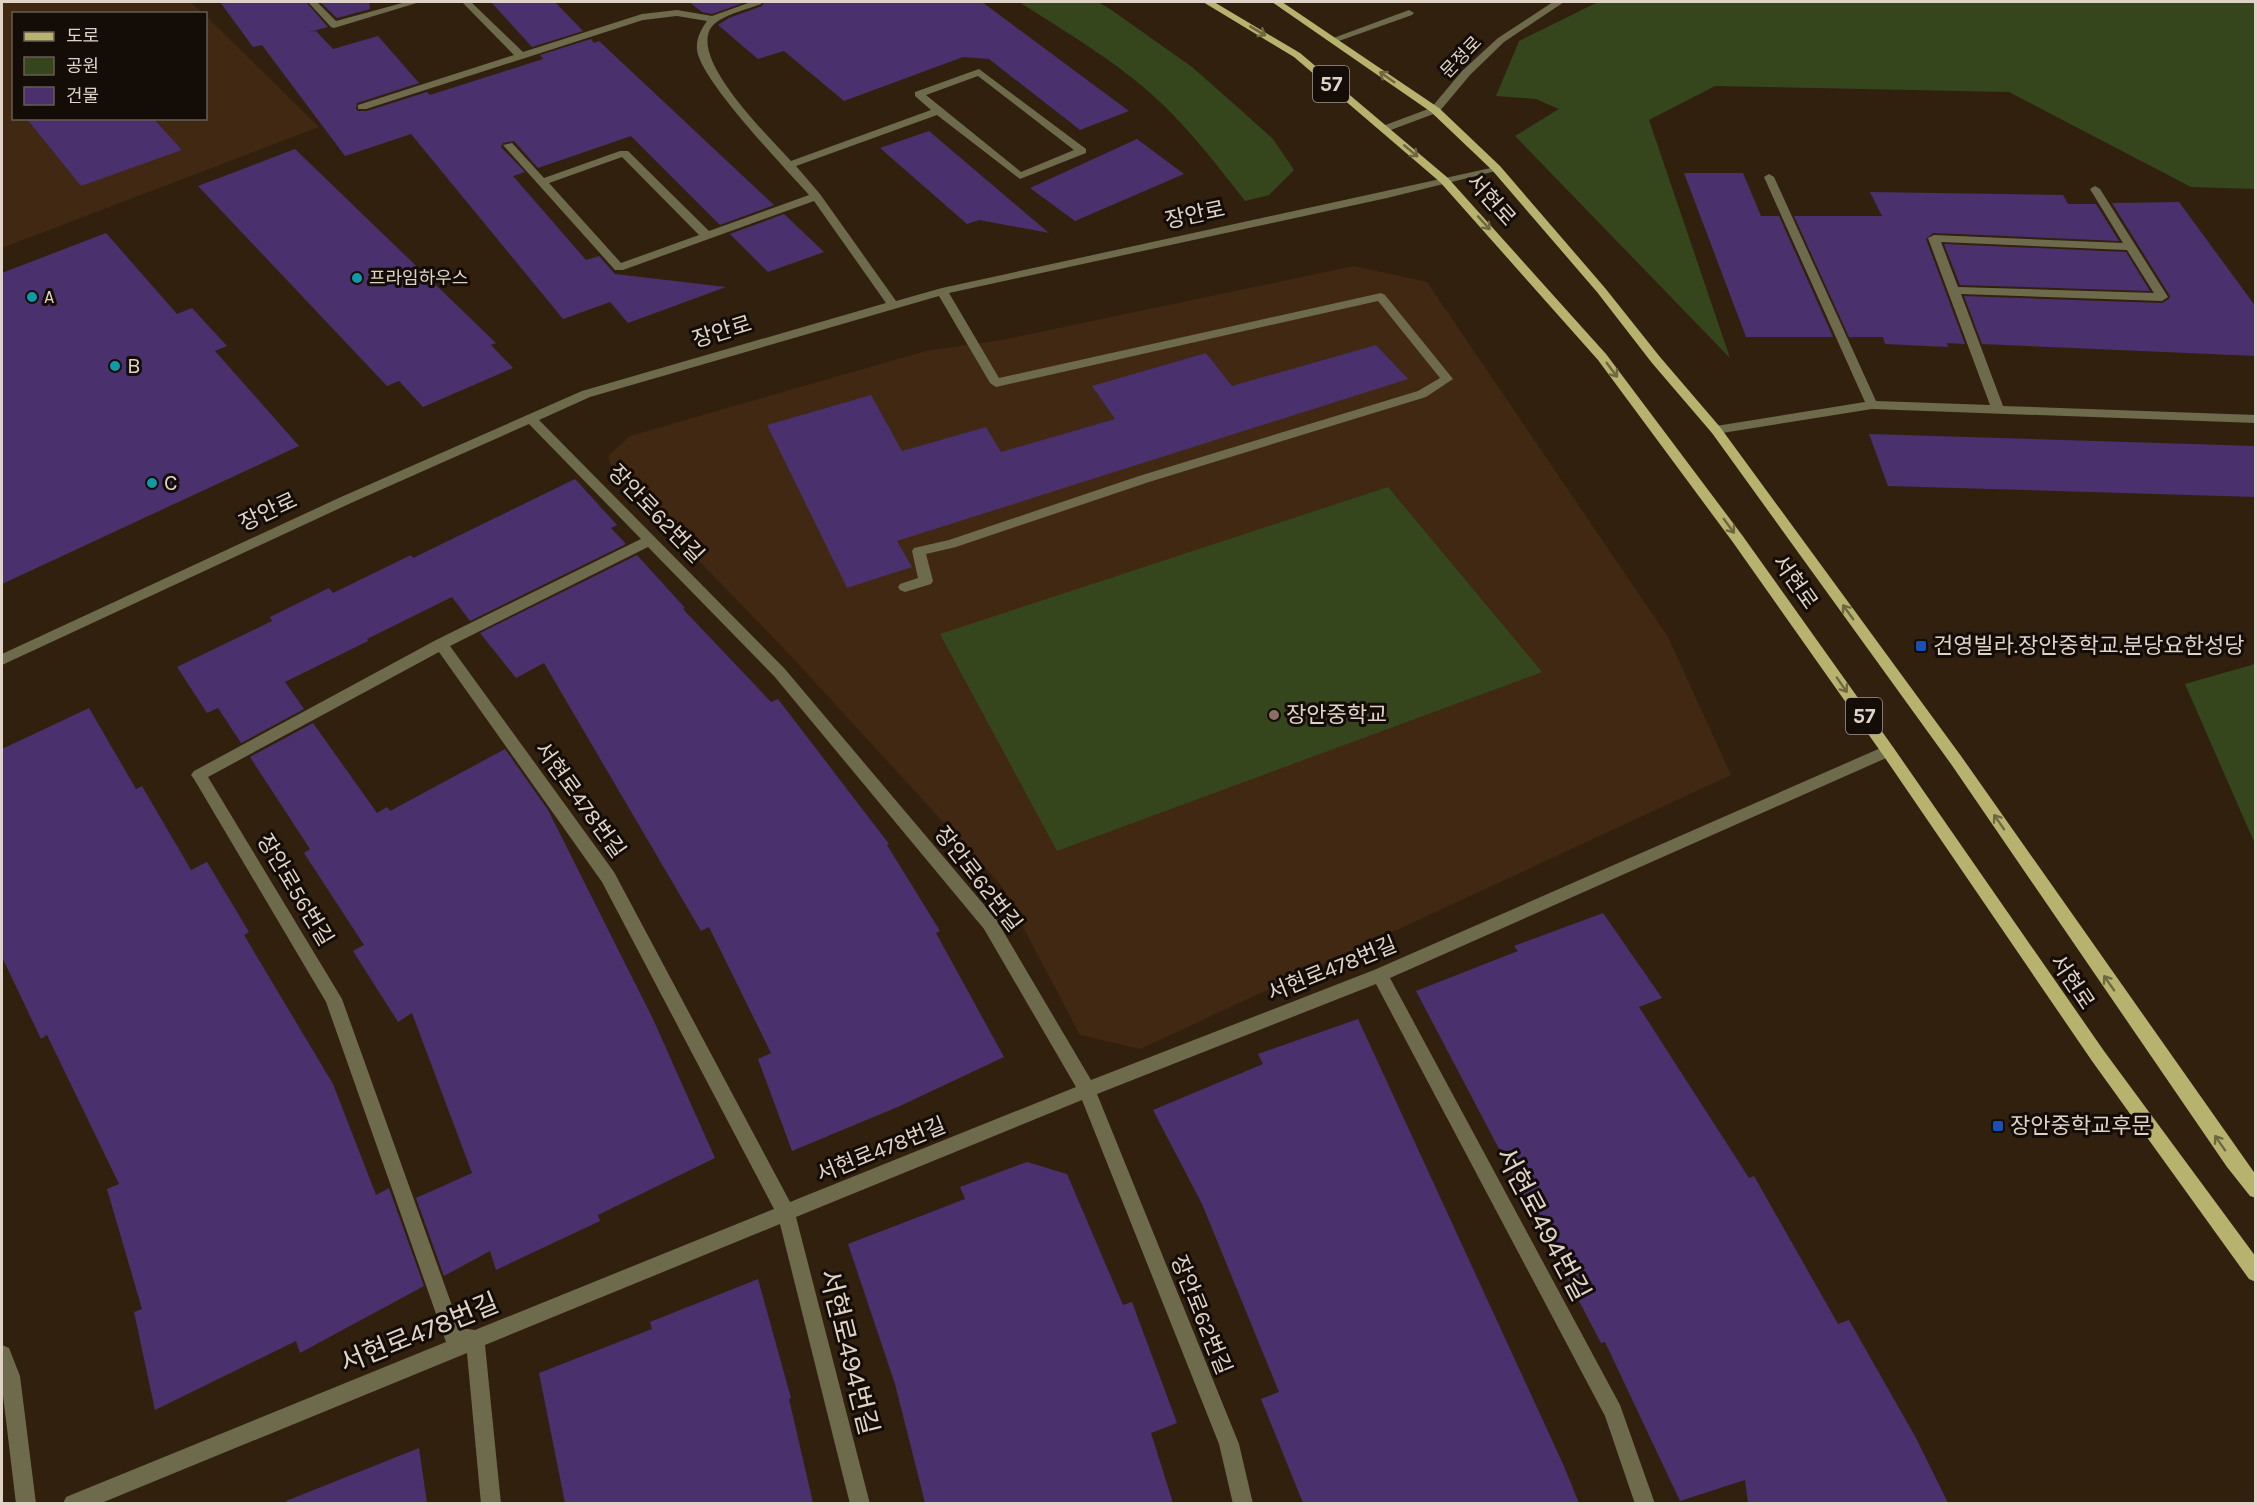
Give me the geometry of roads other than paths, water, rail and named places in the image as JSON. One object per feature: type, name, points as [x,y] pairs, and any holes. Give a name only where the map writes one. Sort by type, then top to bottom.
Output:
[{"type":"main road","name":"서현로","points":[[1208,2],[1297,55],[1444,180],[1602,357],[1731,529],[1888,751],[2098,1056],[2256,1273]]},
{"type":"main road","name":"서현로","points":[[1276,2],[1435,110],[1496,168],[1601,290],[1656,360],[1716,430],[1956,760],[2233,1161],[2256,1190]]},
{"type":"street","points":[[312,2],[334,25],[415,2]]},
{"type":"street","points":[[466,2],[521,56]]},
{"type":"street","points":[[362,107],[652,15],[676,14],[713,19],[758,2]]},
{"type":"street","name":"문정로","points":[[1384,129],[1435,110],[1466,73],[1501,40],[1559,2]]},
{"type":"street","points":[[1333,40],[1409,13]]},
{"type":"street","points":[[713,19],[703,34],[702,50],[707,65],[733,101],[816,196],[893,305]]},
{"type":"street","points":[[979,72],[1082,151],[1020,176],[938,111],[919,94],[979,72]]},
{"type":"street","points":[[789,165],[938,111]]},
{"type":"street","points":[[508,145],[619,268],[816,196]]},
{"type":"street","points":[[542,183],[624,153],[707,236]]},
{"type":"street","name":"장안로","points":[[2,660],[346,500],[586,394],[942,291],[1387,195],[1496,168]]},
{"type":"street","points":[[1769,177],[1872,405]]},
{"type":"street","points":[[1953,290],[2162,297],[2095,189]]},
{"type":"street","points":[[1998,410],[1934,238],[2131,247]]},
{"type":"street","points":[[905,587],[926,581],[919,551],[951,544],[1144,479],[1422,394],[1447,379],[1381,297],[996,383],[942,291]]},
{"type":"street","points":[[1716,430],[1872,405],[2256,419]]},
{"type":"street","name":"장안로62번길","points":[[531,419],[779,672],[990,924],[1087,1090],[1229,1444],[1243,1503]]},
{"type":"street","name":"장안로56번길","points":[[475,1340],[453,1336],[334,999],[199,775],[441,644],[650,540]]},
{"type":"street","name":"서현로478번길","points":[[441,644],[608,877],[786,1213]]},
{"type":"street","name":"서현로478번길","points":[[72,1503],[1087,1090],[1380,975],[1888,751]]},
{"type":"street","name":"서현로494번길","points":[[1380,975],[1613,1412],[1645,1503]]},
{"type":"street","name":"서현로494번길","points":[[786,1213],[860,1503]]},
{"type":"street","points":[[475,1340],[491,1503]]},
{"type":"street","points":[[2,1355],[10,1376],[26,1503]]},
{"type":"place","name":"프라임하우스","points":[[357,278]]},
{"type":"place","name":"A","points":[[32,297]]},
{"type":"place","name":"B","points":[[115,366]]},
{"type":"place","name":"C","points":[[152,483]]},
{"type":"place","name":"건영빌라.장안중학교.분당요한성당","points":[[1921,646]]},
{"type":"place","name":"장안중학교","points":[[1274,715]]},
{"type":"place","name":"장안중학교후문","points":[[1998,1126]]}]
